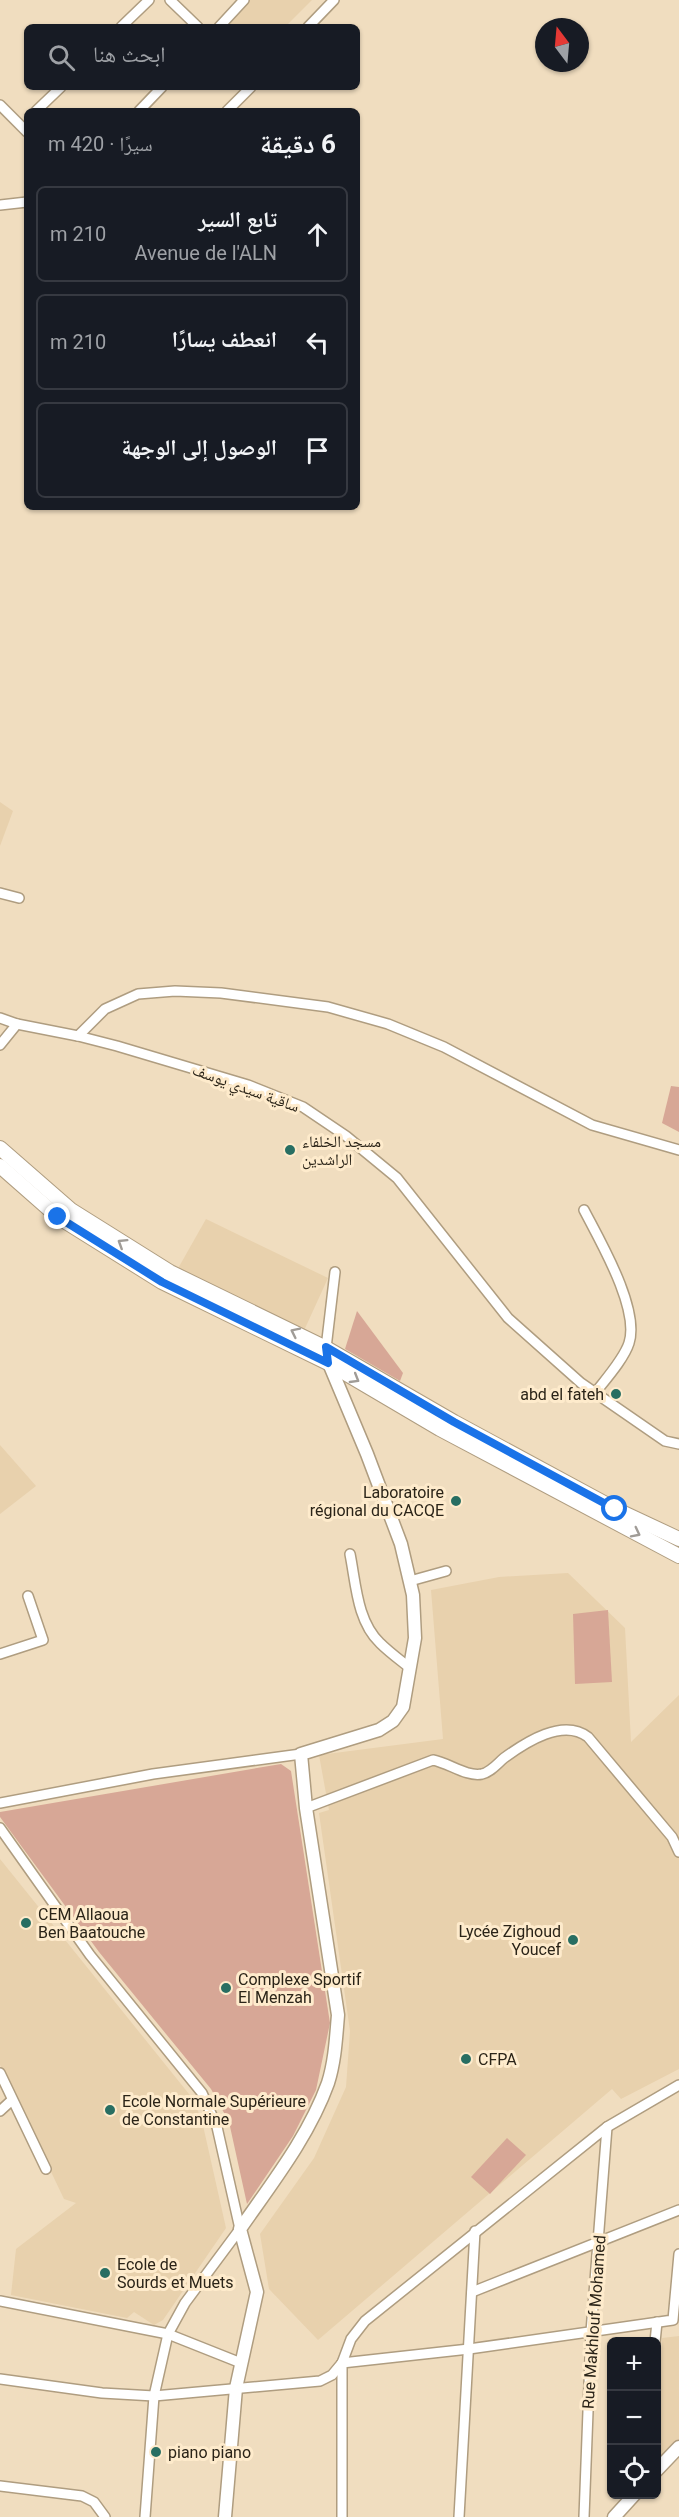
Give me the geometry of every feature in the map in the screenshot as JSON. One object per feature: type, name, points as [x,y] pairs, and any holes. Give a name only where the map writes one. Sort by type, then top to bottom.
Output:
[{"type":"main road","points":[[0,1148],[71,1210],[170,1272],[326,1347],[454,1422],[606,1504],[679,1539]]},
{"type":"main road","points":[[0,1166],[58,1217],[162,1282],[328,1363],[440,1429],[679,1556]]},
{"type":"main road","points":[[225,2517],[236,2388],[257,2292],[240,2229],[300,2139],[322,2099],[333,2061],[338,2015],[306,1808],[301,1754],[379,1730],[393,1721],[403,1707],[415,1638],[413,1595],[401,1544],[384,1495],[328,1363],[326,1347]]},
{"type":"main road","points":[[661,2467],[679,2447]]},
{"type":"main road","points":[[619,2515],[631,2499]]},
{"type":"street","points":[[125,24],[149,0]]},
{"type":"street","points":[[170,0],[195,24]]},
{"type":"street","points":[[222,24],[244,0]]},
{"type":"street","points":[[311,24],[334,0]]},
{"type":"street","points":[[39,108],[58,90]]},
{"type":"street","points":[[142,108],[159,90]]},
{"type":"street","points":[[230,108],[247,90]]},
{"type":"street","points":[[0,105],[24,125]]},
{"type":"street","points":[[0,205],[24,202]]},
{"type":"street","points":[[0,893],[19,898]]},
{"type":"street","points":[[78,1035],[105,1009],[138,994],[174,991],[328,1006],[388,1024],[444,1047],[592,1125],[679,1150]]},
{"type":"street","name":"ساقية سيدي يوسف","points":[[0,1018],[17,1024],[78,1035],[248,1085],[303,1107],[346,1136],[397,1178],[508,1318],[580,1383],[676,1445]]},
{"type":"street","points":[[0,1045],[17,1024]]},
{"type":"street","points":[[584,1210],[617,1275],[631,1322],[629,1344],[612,1372],[595,1393]]},
{"type":"street","points":[[326,1347],[335,1272]]},
{"type":"street","points":[[350,1554],[362,1614],[369,1630],[380,1643],[410,1668]]},
{"type":"street","points":[[410,1581],[446,1571]]},
{"type":"street","points":[[0,1654],[43,1640],[28,1596]]},
{"type":"street","points":[[306,1808],[433,1760],[473,1775],[488,1772],[505,1758],[549,1732],[571,1728],[580,1730],[588,1737],[672,1837],[679,1852]]},
{"type":"street","points":[[0,1803],[153,1774],[301,1754]]},
{"type":"street","points":[[0,1828],[90,1955],[202,2093],[217,2127],[240,2229],[185,2303],[168,2334],[154,2396],[145,2517]]},
{"type":"street","points":[[0,2073],[46,2169]]},
{"type":"street","points":[[0,2379],[102,2393],[154,2396],[320,2381],[332,2375],[342,2363],[351,2339],[365,2320],[607,2127],[679,2085]]},
{"type":"street","points":[[0,2110],[12,2100]]},
{"type":"street","name":"Rue Makhlouf Mohamed","points":[[584,2517],[591,2332],[607,2127]]},
{"type":"street","points":[[472,2292],[679,2210]]},
{"type":"street","points":[[459,2517],[476,2231]]},
{"type":"street","points":[[342,2363],[469,2349],[672,2320],[679,2254]]},
{"type":"street","points":[[0,2301],[168,2334],[241,2363]]},
{"type":"street","points":[[656,2337],[657,2322]]},
{"type":"street","points":[[342,2363],[342,2517]]},
{"type":"street","points":[[0,2486],[82,2496],[94,2502],[105,2517]]},
{"type":"shaded area","points":[[250,0],[312,0],[288,24],[226,24]]},
{"type":"shaded area","points":[[0,802],[13,811],[0,846]]},
{"type":"shaded area","points":[[671,1086],[679,1087],[679,1132],[662,1123]]},
{"type":"shaded area","points":[[206,1219],[328,1278],[302,1335],[176,1272]]},
{"type":"shaded area","points":[[357,1311],[403,1373],[400,1381],[345,1349]]},
{"type":"shaded area","points":[[0,1445],[36,1486],[0,1514]]},
{"type":"shaded area","points":[[568,1573],[625,1628],[631,1742],[679,1695],[679,2069],[621,2099],[612,2089],[318,2340],[269,2289],[260,2234],[314,2158],[346,2087],[350,2031],[319,1813],[329,1810],[319,1755],[443,1739],[431,1590],[499,1577]]},
{"type":"shaded area","points":[[608,1610],[612,1682],[575,1684],[573,1614]]},
{"type":"shaded area","name":"Complexe Sportif El Menzah","points":[[281,1764],[291,1771],[330,2023],[316,2090],[293,2136],[247,2204],[229,2122],[211,2089],[99,1952],[0,1817],[0,1812]]},
{"type":"shaded area","name":"Ecole Normale Supérieure de Constantine","points":[[0,1859],[193,2099],[202,2121],[226,2228],[163,2320],[154,2325],[134,2312],[127,2318],[11,2295],[16,2249],[76,2203],[64,2199],[0,2065]]},
{"type":"shaded area","points":[[507,2138],[526,2155],[490,2194],[471,2177]]},
{"type":"shaded area","points":[[679,2336],[679,2441],[664,2457],[661,2456],[662,2338]]},
{"type":"place","name":"مسجد الخلفاء الراشدين","points":[[290,1150]]},
{"type":"place","name":"abd el fateh","points":[[616,1394]]},
{"type":"place","name":"Laboratoire régional du CACQE","points":[[456,1501]]},
{"type":"place","name":"CEM Allaoua Ben Baatouche","points":[[26,1923]]},
{"type":"place","name":"Lycée Zighoud Youcef","points":[[573,1940]]},
{"type":"place","name":"Complexe Sportif El Menzah","points":[[226,1988]]},
{"type":"place","name":"CFPA","points":[[466,2059]]},
{"type":"place","name":"Ecole Normale Supérieure de Constantine","points":[[110,2110]]},
{"type":"place","name":"Ecole de Sourds et Muets","points":[[105,2273]]},
{"type":"place","name":"piano piano","points":[[156,2452]]},
{"type":"route","points":[[58,1217],[162,1282],[328,1363],[326,1347],[454,1422],[615,1509]]}]
